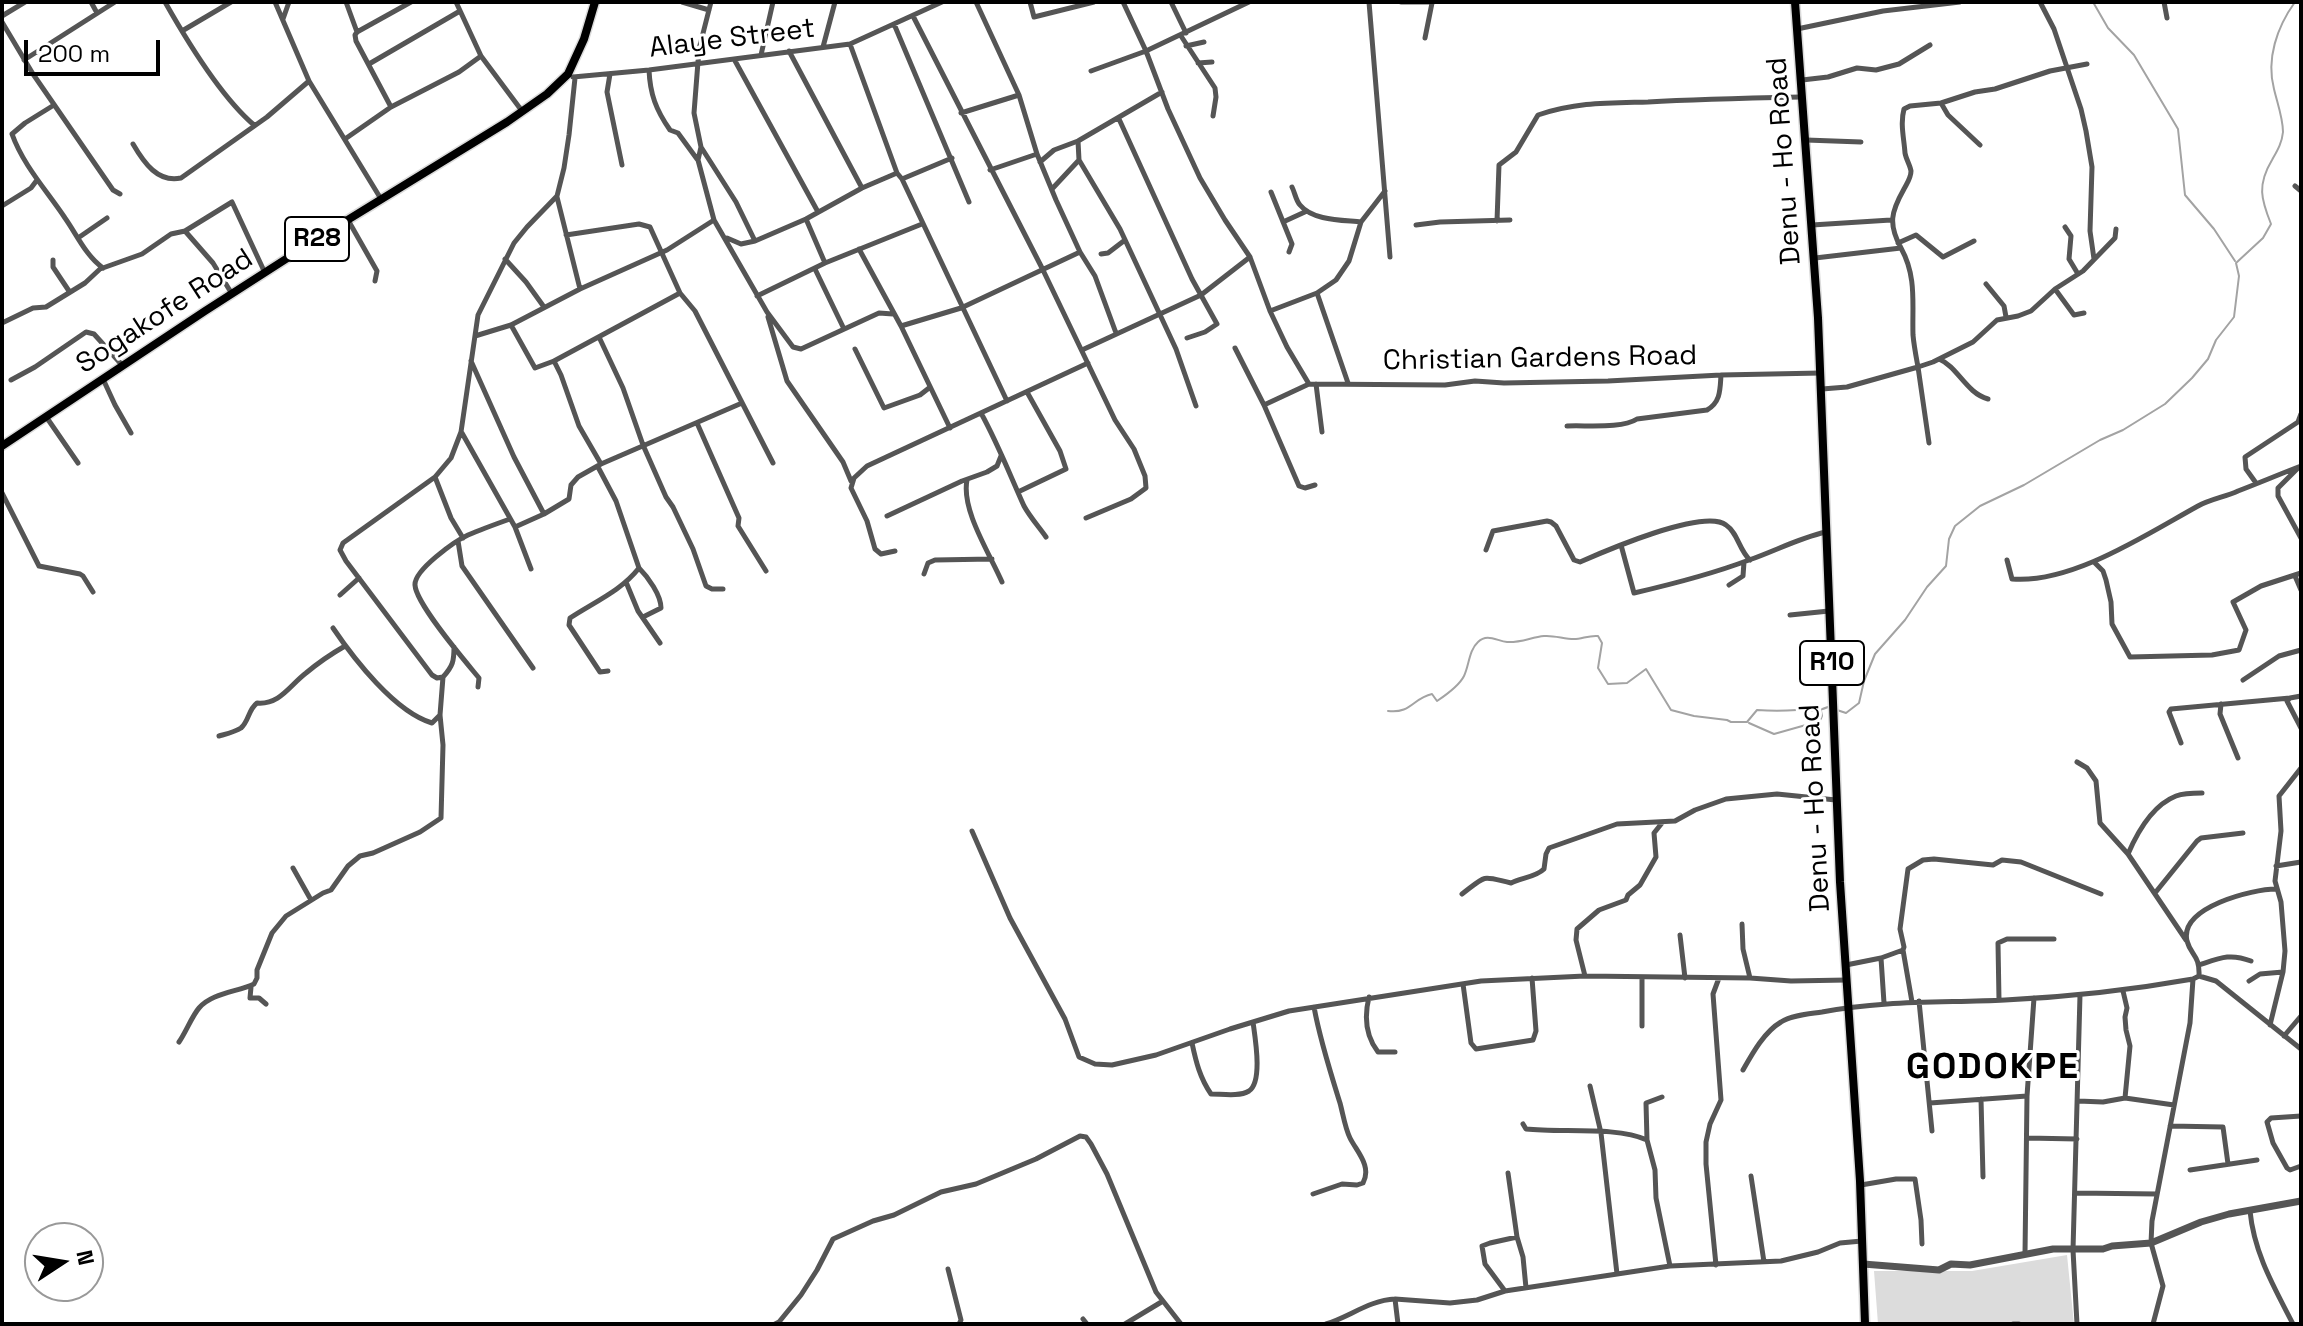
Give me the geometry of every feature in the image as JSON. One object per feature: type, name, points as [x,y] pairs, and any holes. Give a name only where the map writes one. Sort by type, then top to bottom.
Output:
[{"type":"main road","name":"Sogakofe Road","points":[[2,446],[122,365],[522,111],[572,76],[595,2]]},
{"type":"main road","name":"Denu - Ho Road","points":[[1795,2],[1822,389],[1837,800],[1860,1185],[1865,1324]]},
{"type":"street","points":[[25,2],[2,19],[54,105],[113,190],[120,194]]},
{"type":"street","points":[[91,2],[97,13]]},
{"type":"street","points":[[24,60],[115,2]]},
{"type":"street","points":[[165,2],[182,31],[243,115],[254,125]]},
{"type":"street","points":[[182,31],[231,2]]},
{"type":"street","points":[[275,2],[309,81],[382,200]]},
{"type":"street","points":[[283,19],[289,2]]},
{"type":"street","points":[[346,2],[357,32],[356,41],[391,107]]},
{"type":"street","points":[[357,32],[411,2]]},
{"type":"street","points":[[456,2],[481,56],[522,111]]},
{"type":"street","points":[[682,2],[709,10]]},
{"type":"street","points":[[711,2],[697,63],[694,113],[701,147],[736,202],[755,241]]},
{"type":"street","points":[[761,55],[773,2]]},
{"type":"street","points":[[823,47],[835,2]]},
{"type":"street","name":"Alaye Street","points":[[572,76],[649,70],[850,44],[942,2]]},
{"type":"street","points":[[976,2],[1019,95],[1040,162],[1080,252],[1095,276],[1116,333]]},
{"type":"street","points":[[1030,2],[1034,17],[1094,2]]},
{"type":"street","points":[[1123,2],[1200,178],[1250,257],[1287,347],[1313,384],[1322,432]]},
{"type":"street","points":[[1171,2],[1186,46],[1215,88],[1213,116]]},
{"type":"street","points":[[1091,71],[1146,51],[1249,2]]},
{"type":"street","points":[[1369,2],[1390,257]]},
{"type":"street","points":[[1401,2],[1433,3],[1425,38]]},
{"type":"street","points":[[1797,29],[1883,11],[1960,2]]},
{"type":"street","points":[[2040,2],[2054,29],[2081,109],[2092,167],[2090,231],[2095,260]]},
{"type":"street","points":[[2164,2],[2167,18]]},
{"type":"street","points":[[369,64],[460,11]]},
{"type":"street","points":[[913,16],[1145,476],[1146,488],[1131,499],[1086,518]]},
{"type":"street","points":[[894,24],[969,202]]},
{"type":"street","points":[[1186,46],[1204,42]]},
{"type":"street","points":[[850,44],[897,173],[1007,401]]},
{"type":"street","points":[[1802,80],[1828,77],[1857,68],[1876,70],[1899,64],[1930,45]]},
{"type":"street","points":[[789,51],[862,188]]},
{"type":"street","points":[[345,139],[391,107],[459,72],[481,56]]},
{"type":"street","points":[[734,59],[818,212]]},
{"type":"street","points":[[1197,63],[1212,62]]},
{"type":"street","points":[[1929,443],[1913,333],[1913,280],[1891,220],[1911,172],[1905,155],[1904,109],[1941,103],[2066,67],[2087,64]]},
{"type":"street","points":[[649,70],[653,101],[670,130],[684,139],[698,160],[714,220],[757,296],[793,347],[797,349],[879,313],[893,314]]},
{"type":"street","points":[[610,74],[607,92],[622,165]]},
{"type":"street","points":[[572,76],[569,135],[557,196],[580,289]]},
{"type":"street","points":[[133,144],[158,177],[177,179],[267,117],[309,81]]},
{"type":"street","points":[[1040,162],[1054,150],[1119,119],[1162,92]]},
{"type":"street","points":[[961,113],[1019,95]]},
{"type":"street","points":[[1497,221],[1499,165],[1516,152],[1538,115],[1564,106],[1590,104],[1693,98],[1803,97]]},
{"type":"street","points":[[1941,103],[1948,115],[1980,145]]},
{"type":"street","points":[[54,105],[12,134],[37,180],[96,263],[103,268]]},
{"type":"street","points":[[1119,119],[1217,324],[1187,338]]},
{"type":"street","points":[[1806,140],[1861,142]]},
{"type":"street","points":[[1078,141],[1079,160],[1125,240],[1176,349],[1196,406]]},
{"type":"street","points":[[698,160],[701,147]]},
{"type":"street","points":[[990,170],[1037,154]]},
{"type":"street","points":[[902,179],[952,158]]},
{"type":"street","points":[[1052,190],[1079,160]]},
{"type":"street","points":[[726,238],[741,244],[755,241],[897,173]]},
{"type":"street","points":[[2,206],[31,188],[37,180]]},
{"type":"street","points":[[2295,186],[2301,191]]},
{"type":"street","points":[[1292,187],[1299,205],[1307,211],[1330,219],[1361,222]]},
{"type":"street","points":[[31,188],[48,193]]},
{"type":"street","points":[[1270,311],[1317,293],[1341,274],[1349,261],[1361,222],[1386,190]]},
{"type":"street","points":[[1271,192],[1292,245],[1289,252]]},
{"type":"street","points":[[443,677],[432,675],[340,550],[343,543],[435,477],[451,458],[461,432],[478,315],[505,259],[527,227],[557,196]]},
{"type":"street","points":[[2,323],[33,308],[46,307],[103,268],[142,254],[171,234],[185,231],[232,202],[265,273]]},
{"type":"street","points":[[1283,222],[1307,211]]},
{"type":"street","points":[[78,238],[107,218]]},
{"type":"street","points":[[806,219],[825,263]]},
{"type":"street","points":[[348,220],[377,271],[375,281]]},
{"type":"street","points":[[475,336],[511,325],[580,289],[661,253],[714,220]]},
{"type":"street","points":[[1416,225],[1510,220]]},
{"type":"street","points":[[1812,225],[1891,220]]},
{"type":"street","points":[[566,235],[639,224],[650,227],[680,293],[695,311],[773,463]]},
{"type":"street","points":[[757,296],[825,263],[922,224]]},
{"type":"street","points":[[2065,227],[2071,236],[2069,259],[2078,274]]},
{"type":"street","points":[[1822,389],[1847,387],[1918,367],[1973,342],[1997,320],[2026,314],[2095,260],[2115,238],[2116,229]]},
{"type":"street","points":[[185,231],[213,263],[232,294]]},
{"type":"street","points":[[1815,258],[1900,246],[1916,235],[1943,257],[1974,241]]},
{"type":"street","points":[[1101,254],[1108,253],[1125,240]]},
{"type":"street","points":[[859,249],[901,326],[950,428]]},
{"type":"street","points":[[901,326],[961,308],[1080,252]]},
{"type":"street","points":[[1082,350],[1201,295],[1250,257]]},
{"type":"street","points":[[505,259],[544,307]]},
{"type":"street","points":[[53,260],[53,267],[69,291]]},
{"type":"street","points":[[815,269],[844,329]]},
{"type":"street","points":[[1986,284],[2004,306],[2006,317]]},
{"type":"street","points":[[2055,289],[2074,315],[2084,313]]},
{"type":"street","points":[[511,325],[535,368],[554,361],[680,293]]},
{"type":"street","points":[[1317,293],[1348,383]]},
{"type":"street","points":[[767,312],[787,381],[843,462],[877,553],[895,551]]},
{"type":"street","points":[[11,380],[86,332],[94,334],[122,365]]},
{"type":"street","points":[[599,337],[623,388],[666,497],[693,549],[706,586],[723,589]]},
{"type":"street","points":[[1235,348],[1299,486],[1315,485]]},
{"type":"street","points":[[855,349],[884,408],[904,399],[915,398],[929,388]]},
{"type":"street","points":[[1938,359],[1947,362],[1979,397],[1988,399]]},
{"type":"street","points":[[471,361],[514,457],[544,514]]},
{"type":"street","points":[[554,361],[579,426],[616,501],[639,568],[662,602],[661,608],[643,617]]},
{"type":"street","points":[[851,482],[867,466],[1088,363]]},
{"type":"street","name":"Christian Gardens Road","points":[[1264,405],[1313,384],[1445,385],[1475,381],[1593,381],[1821,373]]},
{"type":"street","points":[[1567,426],[1620,425],[1637,419],[1707,410],[1715,405],[1718,398],[1721,375]]},
{"type":"street","points":[[103,378],[131,433]]},
{"type":"street","points":[[1020,491],[1066,469],[1060,451],[1027,392]]},
{"type":"street","points":[[515,527],[569,499],[571,485],[578,477],[643,445],[742,403]]},
{"type":"street","points":[[981,413],[1000,447],[1025,507],[1046,537]]},
{"type":"street","points":[[2256,483],[2246,469],[2245,457],[2298,422],[2301,414]]},
{"type":"street","points":[[47,418],[78,463]]},
{"type":"street","points":[[697,423],[739,518],[738,526],[766,571]]},
{"type":"street","points":[[461,432],[515,527],[531,569]]},
{"type":"street","points":[[887,516],[997,466],[1001,455]]},
{"type":"street","points":[[2007,560],[2012,579],[2025,580],[2069,571],[2146,536],[2201,505],[2300,467]]},
{"type":"street","points":[[2300,467],[2277,492],[2301,538]]},
{"type":"street","points":[[435,477],[460,539],[462,566],[533,668]]},
{"type":"street","points":[[967,480],[971,515],[1002,582]]},
{"type":"street","points":[[2,493],[39,566],[83,576],[93,592]]},
{"type":"street","points":[[478,687],[479,678],[427,611],[414,584],[416,577],[435,558],[460,539],[510,519]]},
{"type":"street","points":[[1486,550],[1493,531],[1547,521],[1556,526],[1576,562],[1653,532],[1719,521],[1729,527],[1747,561],[1743,576],[1729,585]]},
{"type":"street","points":[[1621,545],[1634,593],[1747,561],[1826,532]]},
{"type":"street","points":[[924,574],[928,563],[935,560],[992,559]]},
{"type":"street","points":[[2094,562],[2103,571],[2111,602],[2112,624],[2130,657],[2212,655],[2239,650],[2246,630],[2233,602],[2261,586],[2298,574],[2301,590]]},
{"type":"street","points":[[608,671],[600,672],[593,664],[569,625],[570,618],[606,598],[639,568]]},
{"type":"street","points":[[340,595],[359,578]]},
{"type":"street","points":[[626,582],[638,611],[660,643]]},
{"type":"street","points":[[1790,615],[1830,611]]},
{"type":"street","points":[[333,628],[374,679],[410,714],[432,723],[440,715]]},
{"type":"street","points":[[219,736],[240,728],[248,718],[251,707],[257,703],[266,704],[289,691],[303,675],[345,646]]},
{"type":"street","points":[[266,1004],[259,998],[250,998],[251,987],[276,926],[311,900],[331,890],[348,866],[360,856],[420,832],[441,818],[443,745],[440,715],[443,677],[453,664],[454,647]]},
{"type":"street","points":[[2243,680],[2279,656],[2301,650]]},
{"type":"street","points":[[2181,743],[2169,710],[2301,696]]},
{"type":"street","points":[[2290,698],[2288,703],[2301,728]]},
{"type":"street","points":[[2221,704],[2224,727],[2238,758]]},
{"type":"street","points":[[2077,762],[2087,768],[2096,781],[2100,823],[2128,854],[2186,940],[2199,965],[2152,1221],[2151,1243],[2163,1286],[2153,1324]]},
{"type":"street","points":[[2270,1025],[2285,951],[2281,902],[2276,889],[2281,831],[2279,796],[2301,768]]},
{"type":"street","points":[[2128,854],[2144,824],[2170,800],[2177,796],[2202,793]]},
{"type":"street","points":[[1462,894],[1485,878],[1511,883],[1541,873],[1548,849],[1617,824],[1675,821],[1709,804],[1741,796],[1797,795],[1837,800]]},
{"type":"street","points":[[1585,976],[1576,940],[1577,929],[1599,910],[1626,900],[1640,885],[1656,857],[1654,833],[1663,822]]},
{"type":"street","points":[[972,831],[1010,918],[1065,1019],[1079,1057],[1095,1064],[1112,1065],[1156,1055],[1253,1022],[1314,1007],[1463,984],[1585,976],[1847,980]]},
{"type":"street","points":[[2155,893],[2201,838],[2243,833]]},
{"type":"street","points":[[1912,1002],[1900,929],[1908,869],[1923,860],[1993,865],[2002,860],[2021,862],[2101,894]]},
{"type":"street","points":[[2276,866],[2301,862]]},
{"type":"street","points":[[293,868],[311,900]]},
{"type":"street","points":[[2186,940],[2188,929],[2198,916],[2224,899],[2276,889]]},
{"type":"street","points":[[1742,924],[1745,962],[1750,978]]},
{"type":"street","points":[[1680,935],[1685,978]]},
{"type":"street","points":[[1999,1000],[1998,943],[2007,939],[2054,939]]},
{"type":"street","points":[[1846,965],[1903,950]]},
{"type":"street","points":[[2199,965],[2229,956],[2251,961]]},
{"type":"street","points":[[1881,958],[1884,1003]]},
{"type":"street","points":[[2249,981],[2260,974],[2283,972]]},
{"type":"street","points":[[1642,977],[1642,1026]]},
{"type":"street","points":[[1743,1070],[1759,1045],[1782,1021],[1849,1006],[2080,995],[2123,991],[2196,977],[2216,981],[2301,1049]]},
{"type":"street","points":[[1463,984],[1471,1043],[1476,1049],[1533,1040],[1536,1031],[1532,978]]},
{"type":"street","points":[[1716,1265],[1706,1142],[1721,1100],[1713,994],[1719,978]]},
{"type":"street","points":[[179,1042],[202,1004],[239,988],[251,987]]},
{"type":"street","points":[[2123,991],[2130,1046],[2125,1098]]},
{"type":"street","points":[[2077,1324],[2073,1250],[2080,995]]},
{"type":"street","points":[[1369,997],[1365,1013],[1374,1047],[1378,1052],[1395,1052]]},
{"type":"street","points":[[2025,1254],[2027,1096],[2034,998]]},
{"type":"street","points":[[1919,1001],[1932,1131]]},
{"type":"street","points":[[1313,1194],[1342,1184],[1357,1185],[1363,1183],[1366,1177],[1358,1148],[1348,1134],[1323,1052],[1314,1007]]},
{"type":"street","points":[[2284,1036],[2301,1016]]},
{"type":"street","points":[[1192,1043],[1203,1083],[1211,1094],[1240,1094],[1255,1085],[1258,1062],[1253,1022]]},
{"type":"street","points":[[1590,1086],[1601,1133],[1617,1275]]},
{"type":"street","points":[[2162,1103],[2176,1089]]},
{"type":"street","points":[[1930,1103],[2027,1096]]},
{"type":"street","points":[[1662,1097],[1646,1103],[1647,1140],[1655,1170],[1656,1198],[1670,1266]]},
{"type":"street","points":[[2078,1101],[2103,1102],[2125,1098],[2174,1105]]},
{"type":"street","points":[[1981,1099],[1983,1177]]},
{"type":"street","points":[[2301,1116],[2271,1118],[2267,1122],[2273,1143],[2287,1168],[2301,1166]]},
{"type":"street","points":[[1523,1124],[1526,1129],[1636,1136],[1647,1140]]},
{"type":"street","points":[[2170,1126],[2223,1127],[2228,1164]]},
{"type":"street","points":[[775,1324],[801,1295],[833,1239],[941,1192],[976,1184],[1036,1159],[1080,1136],[1086,1137],[1091,1144],[1107,1174],[1156,1292],[1181,1324]]},
{"type":"street","points":[[2027,1138],[2077,1139]]},
{"type":"street","points":[[2190,1170],[2257,1160]]},
{"type":"street","points":[[1508,1173],[1526,1288]]},
{"type":"street","points":[[1751,1176],[1764,1262]]},
{"type":"street","points":[[1860,1185],[1915,1179],[1922,1244]]},
{"type":"street","points":[[2076,1193],[2157,1194]]},
{"type":"street","points":[[1863,1264],[1939,1270],[1951,1264],[1970,1265],[2053,1249],[2151,1243],[2229,1214],[2301,1201]]},
{"type":"street","points":[[2250,1211],[2260,1260],[2297,1323]]},
{"type":"street","points":[[1505,1291],[1485,1264],[1482,1246],[1517,1237]]},
{"type":"street","points":[[1326,1324],[1384,1299],[1450,1303],[1477,1300],[1505,1291],[1670,1266],[1798,1258],[1840,1243],[1862,1240]]},
{"type":"street","points":[[948,1269],[961,1320],[959,1324]]},
{"type":"street","points":[[1395,1299],[1398,1324]]},
{"type":"street","points":[[1125,1324],[1163,1301]]},
{"type":"shaded area","points":[[2067,1255],[2074,1324],[1878,1324],[1874,1271],[1972,1271]]},
{"type":"waterway","points":[[2093,2],[2108,28],[2134,55],[2178,129],[2185,195],[2214,229],[2235,261]]},
{"type":"waterway","points":[[1837,710],[1846,713],[1859,703],[1875,654],[1946,566],[1949,539],[1955,526],[1980,506],[2024,485],[2165,404],[2208,359],[2216,340],[2234,317],[2239,276],[2236,263],[2263,238],[2271,224],[2262,185],[2283,132],[2272,78],[2272,55],[2278,33],[2295,2]]},
{"type":"waterway","points":[[1388,711],[1402,710],[1432,694],[1437,701],[1456,687],[1466,672],[1475,645],[1481,639],[1512,642],[1548,636],[1574,639],[1598,636],[1602,643],[1598,668],[1608,684],[1627,683],[1646,669],[1671,710],[1694,716],[1747,722],[1757,710],[1814,711],[1828,707]]},
{"type":"waterway","points":[[1749,723],[1774,734],[1820,721],[1821,711]]},
{"type":"district","name":"GODOKPE","points":[[1993,1068]]}]
